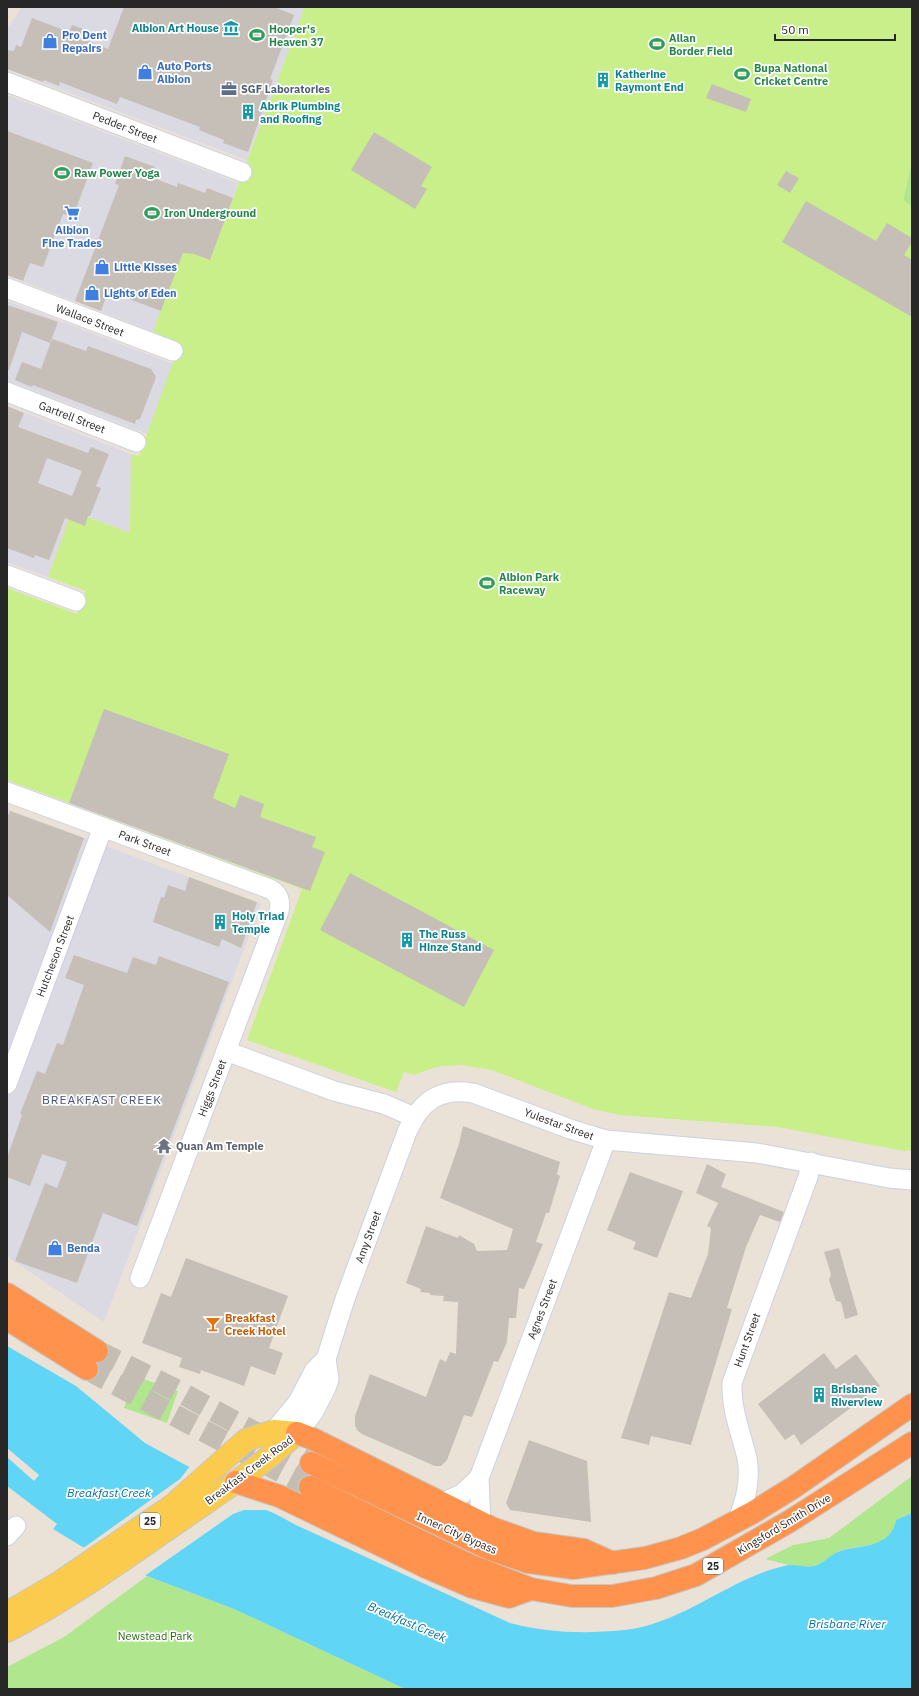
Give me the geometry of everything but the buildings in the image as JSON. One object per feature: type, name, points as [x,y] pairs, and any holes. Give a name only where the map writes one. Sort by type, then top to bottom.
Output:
[{"type":"highway","points":[[7,1294],[92,1360],[7,1319]]},
{"type":"highway","points":[[614,1563],[645,1558],[681,1548],[737,1522],[843,1455],[912,1405]]},
{"type":"highway","name":"25","points":[[297,1433],[313,1439],[481,1523],[525,1540],[559,1548],[584,1550],[614,1563]]},
{"type":"highway","name":"Kingsford Smith Drive","points":[[530,1589],[572,1596],[598,1597],[638,1593],[675,1583],[696,1575],[746,1547],[912,1444]]},
{"type":"highway","name":"Inner City Bypass","points":[[311,1463],[457,1534],[514,1558],[540,1564],[573,1568],[614,1563]]},
{"type":"highway","points":[[236,1482],[279,1496],[428,1568],[472,1587],[509,1597],[530,1589]]},
{"type":"highway","name":"Inner City Bypass","points":[[310,1487],[469,1565],[530,1589]]},
{"type":"main road","name":"Breakfast Creek Road","points":[[7,1631],[88,1573],[173,1505],[216,1468],[233,1449],[246,1440],[274,1431],[297,1433]]},
{"type":"main road","name":"Breakfast Creek Road","points":[[7,1613],[88,1573],[236,1482],[280,1449],[297,1433]]},
{"type":"street","name":"Pedder Street","points":[[7,82],[242,172]]},
{"type":"street","name":"Wallace Street","points":[[7,288],[172,351]]},
{"type":"street","name":"Gartrell Street","points":[[7,392],[136,442]]},
{"type":"street","points":[[7,575],[76,601]]},
{"type":"street","name":"Park Street","points":[[7,792],[270,889],[279,898]]},
{"type":"street","name":"Hutcheson Street","points":[[7,1084],[103,827]]},
{"type":"street","name":"Higgs Street","points":[[140,1278],[279,911],[279,898]]},
{"type":"street","points":[[226,1051],[334,1091],[384,1104],[414,1117]]},
{"type":"street","name":"Yulestar Street","points":[[414,1117],[419,1110],[433,1099],[443,1094],[463,1091],[484,1096],[570,1129],[606,1140],[757,1153],[811,1162],[889,1178],[912,1180]]},
{"type":"street","name":"Amy Street","points":[[297,1433],[310,1419],[324,1394],[329,1379],[326,1359],[345,1299],[414,1117]]},
{"type":"street","name":"Agnes Street","points":[[481,1523],[479,1478],[606,1140]]},
{"type":"street","name":"Hunt Street","points":[[737,1522],[746,1492],[747,1460],[734,1413],[731,1397],[732,1383],[808,1177],[811,1162]]},
{"type":"street","name":"Amy Street","points":[[274,1431],[298,1402],[314,1371],[326,1359]]},
{"type":"street","name":"Agnes Street","points":[[442,1503],[462,1494],[479,1478]]},
{"type":"shaded area","points":[[22,7],[305,7],[247,160],[7,69],[7,28]]},
{"type":"shaded area","name":"Albion Fine Trades","points":[[7,95],[238,183],[210,260],[184,250],[153,332],[7,275]]},
{"type":"shaded area","points":[[7,301],[173,364],[148,434],[7,380]]},
{"type":"shaded area","points":[[7,406],[131,454],[130,533],[73,511],[48,577],[7,562]]},
{"type":"shaded area","points":[[7,809],[261,904],[104,1322],[12,1260],[7,1254]]},
{"type":"green space","name":"Albion Park Raceway","points":[[305,7],[912,7],[912,162],[903,200],[912,207],[912,1150],[904,1151],[778,1127],[620,1115],[593,1109],[492,1070],[461,1065],[436,1067],[414,1075],[404,1072],[396,1092],[247,1040],[302,889],[7,780],[7,588],[77,614],[86,591],[48,577],[72,511],[130,533],[131,454],[139,456],[180,343],[153,332],[184,250],[210,260]]},
{"type":"green space","points":[[912,162],[912,207],[903,200]]},
{"type":"green space","points":[[135,1376],[178,1391],[167,1423],[124,1408]]},
{"type":"green space","points":[[912,1476],[912,1513],[896,1520],[893,1530],[888,1537],[881,1541],[874,1544],[839,1551],[820,1564],[813,1566],[794,1566],[765,1559],[793,1545],[829,1538]]},
{"type":"green space","name":"Newstead Park","points":[[147,1576],[234,1609],[405,1689],[7,1689],[7,1667],[64,1637]]},
{"type":"water","name":"Breakfast Creek","points":[[7,1346],[76,1386],[145,1443],[296,1525],[510,1623],[538,1629],[567,1632],[596,1632],[624,1630],[646,1626],[686,1611],[763,1572],[787,1565],[814,1566],[840,1551],[874,1544],[888,1536],[893,1529],[896,1520],[912,1513],[912,1689],[405,1689],[234,1609],[147,1576],[81,1546],[53,1529],[57,1524],[7,1486]]},
{"type":"pier","points":[[7,1448],[39,1475],[34,1481],[7,1457]]},
{"type":"pier","points":[[191,1465],[288,1519],[266,1510],[244,1510],[233,1514],[143,1577],[82,1549],[180,1479]]},
{"type":"tunnel","points":[[97,1351],[178,1391],[311,1463]]},
{"type":"tunnel","points":[[87,1369],[310,1487]]},
{"type":"place","name":"Albion Art House","points":[[231,28]]},
{"type":"place","name":"Hooper's Heaven 37","points":[[257,35]]},
{"type":"place","name":"Pro Dent Repairs","points":[[50,41]]},
{"type":"place","name":"Allan Border Field","points":[[657,44]]},
{"type":"place","name":"Auto Ports Albion","points":[[145,72]]},
{"type":"place","name":"Bupa National Cricket Centre","points":[[742,74]]},
{"type":"place","name":"Katherine Raymont End","points":[[603,80]]},
{"type":"place","name":"SGF Laboratories","points":[[229,89]]},
{"type":"place","name":"Abrik Plumbing and Roofing","points":[[248,112]]},
{"type":"place","name":"Raw Power Yoga","points":[[62,173]]},
{"type":"place","name":"Albion Fine Trades","points":[[72,213]]},
{"type":"place","name":"Iron Underground","points":[[152,213]]},
{"type":"place","name":"Little Kisses","points":[[102,267]]},
{"type":"place","name":"Lights of Eden","points":[[92,293]]},
{"type":"place","name":"Albion Park Raceway","points":[[487,583]]},
{"type":"place","name":"Holy Triad Temple","points":[[220,922]]},
{"type":"place","name":"The Russ Hinze Stand","points":[[407,940]]},
{"type":"place","name":"Quan Am Temple","points":[[164,1146]]},
{"type":"place","name":"Benda","points":[[55,1248]]},
{"type":"place","name":"Breakfast Creek Hotel","points":[[213,1324]]},
{"type":"place","name":"Brisbane Riverview","points":[[819,1395]]},
{"type":"district","name":"BREAKFAST CREEK","points":[[102,1100]]},
{"type":"water label","name":"Brisbane River","points":[[847,1624]]}]
